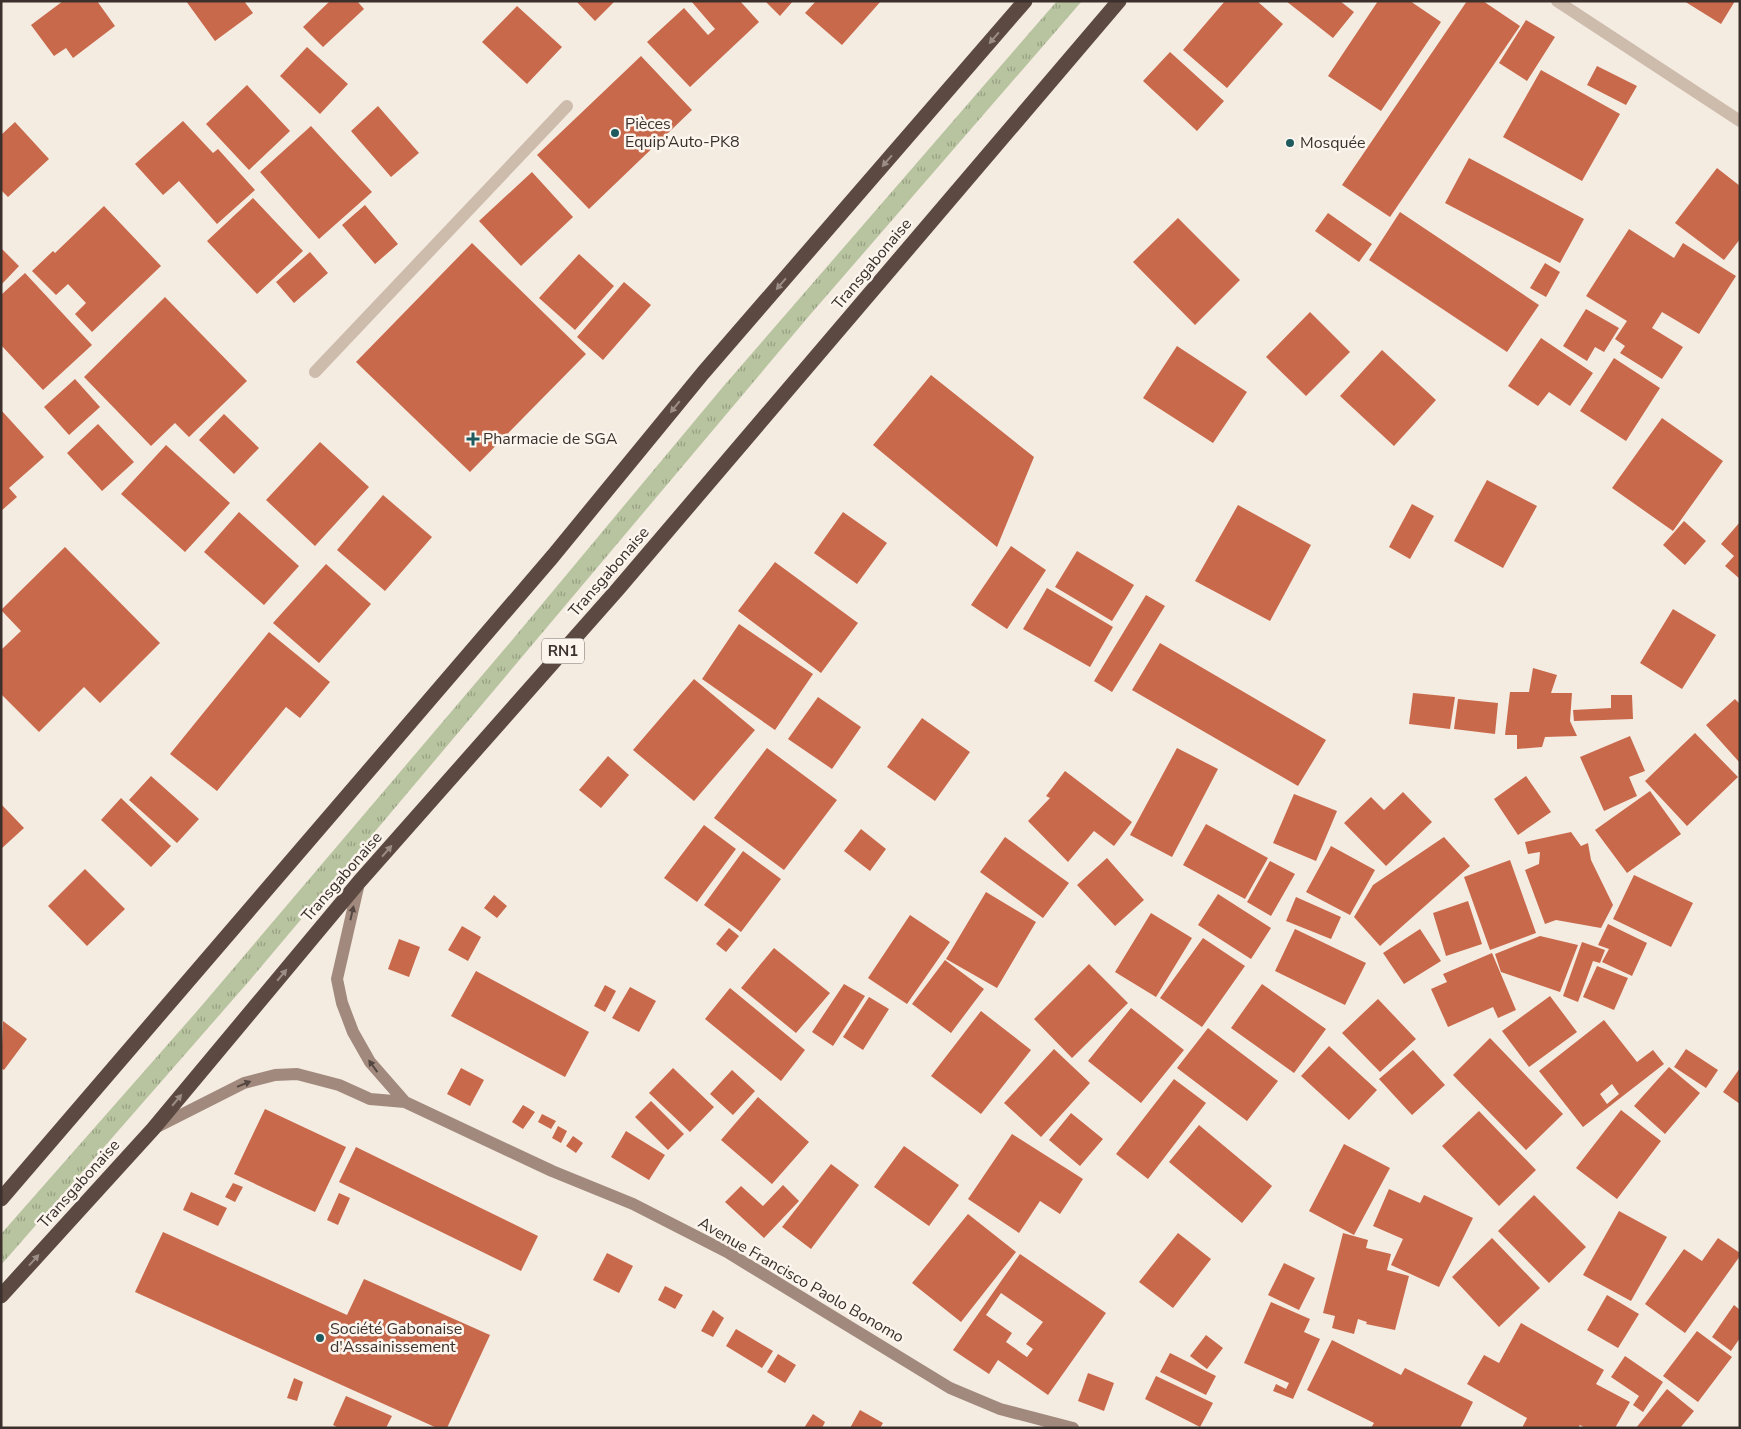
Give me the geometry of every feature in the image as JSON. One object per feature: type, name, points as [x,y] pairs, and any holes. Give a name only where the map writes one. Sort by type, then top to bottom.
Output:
[{"type":"highway","points":[[1,1199],[553,556],[703,373],[1025,1]]},
{"type":"highway","name":"Transgabonaise","points":[[1,1296],[153,1129],[359,882],[618,589],[1119,1]]},
{"type":"street","points":[[1556,1],[1740,121]]},
{"type":"street","points":[[315,372],[566,106]]},
{"type":"street","points":[[359,882],[337,979],[342,1004],[353,1032],[370,1062],[405,1102]]},
{"type":"street","points":[[153,1129],[244,1083],[275,1075],[297,1074],[338,1085],[370,1099],[405,1102]]},
{"type":"street","name":"Avenue Francisco Paolo Bonomo","points":[[405,1102],[552,1171],[633,1204],[727,1252],[950,1388],[1000,1409],[1073,1428]]},
{"type":"green space","points":[[1057,1],[1082,1],[809,316],[250,980],[1,1265],[1,1234],[198,1010],[513,639],[722,388]]},
{"type":"building","points":[[63,1],[97,1],[115,26],[73,58],[66,48],[54,56],[31,25]]},
{"type":"building","points":[[186,1],[244,1],[253,13],[215,41]]},
{"type":"building","points":[[330,1],[357,1],[364,9],[323,47],[303,27]]},
{"type":"building","points":[[576,1],[615,1],[595,21]]},
{"type":"building","points":[[691,1],[740,1],[759,22],[690,87],[647,42],[684,8],[708,35],[715,29]]},
{"type":"building","points":[[765,1],[793,1],[780,16]]},
{"type":"building","points":[[816,1],[881,1],[842,45],[805,13]]},
{"type":"building","points":[[1225,1],[1257,1],[1283,24],[1227,88],[1183,50]]},
{"type":"building","points":[[1286,1],[1340,1],[1354,12],[1333,38]]},
{"type":"building","points":[[1378,1],[1410,1],[1441,22],[1381,111],[1328,76]]},
{"type":"building","points":[[1467,1],[1483,1],[1520,26],[1390,217],[1342,185]]},
{"type":"building","points":[[1684,1],[1735,1],[1721,24]]},
{"type":"building","points":[[517,6],[562,47],[527,84],[482,42]]},
{"type":"building","points":[[1526,20],[1555,37],[1527,81],[1499,63]]},
{"type":"building","points":[[307,47],[348,84],[320,114],[280,76]]},
{"type":"building","points":[[1170,52],[1224,101],[1197,131],[1143,81]]},
{"type":"building","name":"Pièces Equip’Auto-PK8","points":[[641,56],[692,110],[589,209],[537,155]]},
{"type":"building","points":[[1597,66],[1637,86],[1626,105],[1587,85]]},
{"type":"building","points":[[1541,70],[1620,114],[1582,181],[1503,137]]},
{"type":"building","points":[[247,85],[290,131],[249,170],[206,124]]},
{"type":"building","points":[[378,106],[419,153],[391,177],[351,131]]},
{"type":"building","points":[[183,121],[213,153],[218,149],[255,190],[217,224],[179,181],[163,195],[135,164]]},
{"type":"building","points":[[15,122],[49,159],[8,197],[1,190],[1,135]]},
{"type":"building","points":[[311,126],[372,192],[319,239],[260,172]]},
{"type":"building","points":[[1469,158],[1584,219],[1560,263],[1445,203]]},
{"type":"building","points":[[1717,168],[1740,186],[1740,239],[1724,260],[1675,223]]},
{"type":"building","points":[[532,172],[573,217],[521,266],[479,221]]},
{"type":"building","points":[[253,198],[303,251],[257,294],[207,241]]},
{"type":"building","points":[[365,205],[398,244],[375,264],[342,225]]},
{"type":"building","points":[[104,206],[161,266],[92,332],[75,314],[86,303],[68,284],[56,295],[32,271],[53,251],[55,253]]},
{"type":"building","points":[[1400,212],[1539,305],[1507,352],[1369,260]]},
{"type":"building","points":[[1328,213],[1372,244],[1359,262],[1315,231]]},
{"type":"building","points":[[1178,218],[1240,280],[1195,325],[1133,262]]},
{"type":"building","points":[[1629,229],[1674,258],[1683,243],[1736,276],[1699,334],[1662,312],[1652,328],[1683,347],[1662,379],[1620,353],[1625,346],[1615,339],[1627,321],[1586,296]]},
{"type":"building","points":[[472,243],[586,354],[470,472],[356,362]]},
{"type":"building","points":[[1,248],[19,266],[1,285]]},
{"type":"building","points":[[310,252],[328,273],[294,303],[276,282]]},
{"type":"building","points":[[579,254],[614,286],[575,330],[539,298]]},
{"type":"building","points":[[1545,263],[1560,272],[1546,297],[1530,288]]},
{"type":"building","points":[[25,273],[92,345],[43,390],[1,345],[1,295]]},
{"type":"building","points":[[624,282],[651,305],[603,360],[577,337]]},
{"type":"building","points":[[165,297],[247,381],[189,437],[175,423],[151,446],[84,377]]},
{"type":"building","points":[[1586,309],[1619,328],[1604,352],[1595,347],[1587,361],[1563,346]]},
{"type":"building","points":[[1310,312],[1350,352],[1306,396],[1266,357]]},
{"type":"building","points":[[1541,338],[1593,373],[1570,406],[1549,392],[1538,406],[1508,386]]},
{"type":"building","points":[[1177,346],[1247,392],[1213,443],[1143,398]]},
{"type":"building","points":[[1382,350],[1436,400],[1394,446],[1340,396]]},
{"type":"building","points":[[1614,358],[1660,388],[1626,441],[1580,411]]},
{"type":"building","points":[[931,375],[1034,457],[997,547],[873,445]]},
{"type":"building","points":[[75,379],[100,407],[69,435],[44,407]]},
{"type":"building","points":[[1,410],[44,457],[9,488],[17,497],[1,511]]},
{"type":"building","points":[[224,414],[259,448],[234,474],[199,440]]},
{"type":"building","points":[[1662,418],[1723,461],[1673,531],[1612,488]]},
{"type":"building","points":[[98,424],[134,462],[102,491],[67,453]]},
{"type":"building","points":[[320,442],[369,487],[315,546],[266,500]]},
{"type":"building","points":[[166,445],[230,503],[185,552],[121,494]]},
{"type":"building","points":[[1487,480],[1537,506],[1503,568],[1454,541]]},
{"type":"building","points":[[383,495],[432,537],[385,591],[337,550]]},
{"type":"building","points":[[1412,504],[1434,516],[1410,559],[1389,547]]},
{"type":"building","points":[[1238,505],[1311,545],[1270,621],[1195,581]]},
{"type":"building","points":[[239,512],[299,566],[264,605],[204,552]]},
{"type":"building","points":[[843,512],[887,543],[857,584],[814,553]]},
{"type":"building","points":[[1684,521],[1706,541],[1685,565],[1663,545]]},
{"type":"building","points":[[1740,522],[1740,579],[1725,566],[1734,556],[1721,544]]},
{"type":"building","points":[[1011,546],[1046,570],[1007,629],[971,605]]},
{"type":"building","points":[[65,547],[160,643],[100,703],[84,687],[39,732],[1,694],[1,650],[21,631],[1,610]]},
{"type":"building","points":[[1077,551],[1134,585],[1112,621],[1055,587]]},
{"type":"building","points":[[775,562],[858,623],[821,673],[738,611]]},
{"type":"building","points":[[326,564],[371,604],[319,663],[273,623]]},
{"type":"building","points":[[1047,588],[1113,627],[1090,667],[1023,629]]},
{"type":"building","points":[[1146,595],[1165,606],[1112,692],[1094,681]]},
{"type":"building","points":[[1673,609],[1716,635],[1682,689],[1640,663]]},
{"type":"building","points":[[739,624],[813,674],[775,730],[702,679]]},
{"type":"building","points":[[269,632],[330,682],[300,718],[286,707],[217,791],[170,754]]},
{"type":"building","points":[[1160,643],[1326,740],[1298,786],[1132,690]]},
{"type":"building","points":[[1533,668],[1557,675],[1551,693],[1572,693],[1570,721],[1577,736],[1545,737],[1542,747],[1517,749],[1517,735],[1505,735],[1510,692],[1529,692]]},
{"type":"building","points":[[694,679],[755,730],[694,801],[633,750]]},
{"type":"building","points":[[1413,693],[1455,697],[1450,729],[1409,724]]},
{"type":"building","points":[[1611,695],[1632,695],[1633,719],[1574,721],[1573,710],[1611,708]]},
{"type":"building","points":[[818,697],[861,727],[832,769],[788,739]]},
{"type":"building","points":[[1458,699],[1498,703],[1495,734],[1454,729]]},
{"type":"building","points":[[1735,699],[1740,704],[1740,763],[1706,725]]},
{"type":"building","points":[[922,718],[970,752],[935,801],[887,767]]},
{"type":"building","points":[[1695,733],[1738,777],[1687,826],[1645,781]]},
{"type":"building","points":[[1630,736],[1645,771],[1629,777],[1637,796],[1604,811],[1580,757]]},
{"type":"building","points":[[767,748],[837,800],[784,870],[714,818]]},
{"type":"building","points":[[1177,748],[1218,769],[1172,857],[1130,835]]},
{"type":"building","points":[[608,756],[629,775],[601,808],[579,790]]},
{"type":"building","points":[[1065,771],[1132,822],[1114,846],[1094,831],[1068,862],[1028,821],[1050,798],[1046,796]]},
{"type":"building","points":[[151,776],[199,819],[177,843],[129,800]]},
{"type":"building","points":[[1526,776],[1551,812],[1518,835],[1494,799]]},
{"type":"building","points":[[1650,791],[1681,834],[1627,873],[1595,830]]},
{"type":"building","points":[[1403,792],[1432,822],[1386,866],[1344,823],[1371,797],[1384,810]]},
{"type":"building","points":[[1294,794],[1337,811],[1316,861],[1273,843]]},
{"type":"building","points":[[121,798],[171,846],[151,867],[101,820]]},
{"type":"building","points":[[1,804],[24,828],[1,849]]},
{"type":"building","points":[[1206,824],[1268,858],[1245,899],[1183,865]]},
{"type":"building","points":[[704,825],[736,849],[697,902],[664,878]]},
{"type":"building","points":[[861,829],[886,849],[870,871],[844,851]]},
{"type":"building","points":[[1571,832],[1581,846],[1588,843],[1591,860],[1613,905],[1601,928],[1556,920],[1545,924],[1525,870],[1539,864],[1540,852],[1528,854],[1525,842]]},
{"type":"building","points":[[1005,837],[1069,883],[1043,918],[980,872]]},
{"type":"building","points":[[1444,837],[1470,866],[1380,946],[1354,917],[1373,885]]},
{"type":"building","points":[[1331,846],[1375,870],[1350,915],[1306,892]]},
{"type":"building","points":[[743,851],[781,879],[741,932],[704,905]]},
{"type":"building","points":[[1107,858],[1144,900],[1115,926],[1077,885]]},
{"type":"building","points":[[1510,860],[1536,933],[1490,950],[1464,877]]},
{"type":"building","points":[[1270,861],[1295,874],[1271,916],[1247,902]]},
{"type":"building","points":[[85,869],[125,909],[87,946],[48,906]]},
{"type":"building","points":[[1634,875],[1693,903],[1671,947],[1613,919]]},
{"type":"building","points":[[986,892],[1036,922],[997,988],[946,959]]},
{"type":"building","points":[[1218,894],[1271,928],[1251,959],[1198,925]]},
{"type":"building","points":[[494,895],[507,906],[497,918],[484,908]]},
{"type":"building","points":[[1296,897],[1341,917],[1331,939],[1286,921]]},
{"type":"building","points":[[1468,901],[1482,944],[1446,956],[1433,913]]},
{"type":"building","points":[[1151,913],[1192,938],[1156,997],[1115,972]]},
{"type":"building","points":[[910,915],[950,942],[907,1004],[868,978]]},
{"type":"building","points":[[1608,924],[1647,943],[1632,976],[1602,962],[1609,949],[1598,945]]},
{"type":"building","points":[[462,926],[481,937],[468,961],[448,950]]},
{"type":"building","points":[[729,928],[739,936],[726,952],[716,944]]},
{"type":"building","points":[[1295,929],[1366,963],[1345,1005],[1275,971]]},
{"type":"building","points":[[1420,929],[1441,961],[1404,984],[1383,953]]},
{"type":"building","points":[[1540,936],[1578,945],[1560,992],[1501,972],[1495,954]]},
{"type":"building","points":[[1203,938],[1245,966],[1202,1027],[1160,998]]},
{"type":"building","points":[[399,939],[420,947],[409,977],[388,969]]},
{"type":"building","points":[[1582,942],[1605,950],[1600,963],[1593,961],[1578,1002],[1563,996]]},
{"type":"building","points":[[774,948],[830,993],[796,1033],[741,988]]},
{"type":"building","points":[[1492,953],[1516,1010],[1498,1018],[1493,1007],[1448,1027],[1431,989],[1447,982],[1443,974]]},
{"type":"building","points":[[945,960],[984,989],[951,1033],[912,1004]]},
{"type":"building","points":[[1089,964],[1128,1003],[1072,1058],[1034,1019]]},
{"type":"building","points":[[1597,966],[1628,978],[1614,1010],[1583,997]]},
{"type":"building","points":[[476,971],[589,1032],[565,1077],[451,1016]]},
{"type":"building","points":[[844,984],[865,996],[833,1046],[812,1032]]},
{"type":"building","points":[[1262,984],[1326,1029],[1294,1073],[1231,1028]]},
{"type":"building","points":[[605,985],[616,991],[605,1012],[594,1006]]},
{"type":"building","points":[[630,987],[656,1001],[639,1032],[612,1018]]},
{"type":"building","points":[[730,988],[805,1050],[781,1081],[705,1019]]},
{"type":"building","points":[[1550,996],[1577,1032],[1529,1067],[1502,1031]]},
{"type":"building","points":[[869,997],[889,1009],[863,1050],[843,1037]]},
{"type":"building","points":[[1378,999],[1416,1039],[1380,1072],[1342,1033]]},
{"type":"building","points":[[1131,1008],[1184,1050],[1141,1103],[1088,1061]]},
{"type":"building","points":[[981,1011],[1031,1050],[981,1114],[931,1076]]},
{"type":"building","points":[[1604,1020],[1637,1062],[1653,1050],[1664,1064],[1583,1127],[1539,1071]],"holes":[[[1612,1084],[1619,1094],[1607,1104],[1600,1094]]]},
{"type":"building","points":[[3,1021],[27,1039],[4,1070],[1,1068]]},
{"type":"building","points":[[1208,1028],[1278,1081],[1247,1121],[1177,1068]]},
{"type":"building","points":[[1490,1038],[1563,1114],[1526,1150],[1453,1075]]},
{"type":"building","points":[[1329,1046],[1377,1090],[1349,1120],[1301,1076]]},
{"type":"building","points":[[1054,1049],[1090,1083],[1041,1137],[1004,1103]]},
{"type":"building","points":[[1686,1049],[1718,1070],[1706,1088],[1674,1067]]},
{"type":"building","points":[[1413,1050],[1445,1085],[1412,1115],[1379,1079]]},
{"type":"building","points":[[1669,1067],[1700,1093],[1665,1134],[1634,1106]]},
{"type":"building","points":[[461,1068],[484,1080],[470,1106],[447,1094]]},
{"type":"building","points":[[673,1068],[714,1107],[690,1132],[649,1093]]},
{"type":"building","points":[[1740,1068],[1740,1104],[1723,1092]]},
{"type":"building","points":[[732,1070],[755,1091],[733,1115],[710,1094]]},
{"type":"building","points":[[1174,1079],[1206,1103],[1148,1179],[1116,1154]]},
{"type":"building","points":[[758,1097],[809,1142],[772,1184],[721,1140]]},
{"type":"building","points":[[651,1101],[684,1134],[668,1150],[635,1117]]},
{"type":"building","points":[[523,1105],[535,1112],[523,1129],[512,1122]]},
{"type":"building","points":[[265,1109],[346,1147],[315,1212],[234,1174]]},
{"type":"building","points":[[1621,1110],[1661,1141],[1617,1199],[1576,1168]]},
{"type":"building","points":[[1479,1111],[1536,1170],[1499,1206],[1442,1146]]},
{"type":"building","points":[[1071,1113],[1103,1139],[1080,1166],[1049,1140]]},
{"type":"building","points":[[542,1114],[556,1121],[551,1129],[538,1122]]},
{"type":"building","points":[[1199,1125],[1272,1186],[1242,1223],[1169,1162]]},
{"type":"building","points":[[558,1126],[567,1131],[561,1143],[552,1138]]},
{"type":"building","points":[[626,1131],[665,1155],[649,1180],[611,1157]]},
{"type":"building","points":[[1012,1134],[1083,1179],[1060,1214],[1040,1201],[1019,1233],[968,1199]]},
{"type":"building","points":[[573,1136],[583,1143],[576,1153],[566,1146]]},
{"type":"building","points":[[1344,1144],[1390,1168],[1354,1235],[1309,1211]]},
{"type":"building","points":[[904,1146],[959,1185],[929,1226],[874,1187]]},
{"type":"building","points":[[356,1147],[538,1236],[521,1271],[339,1182]]},
{"type":"building","points":[[831,1164],[859,1185],[811,1249],[782,1227]]},
{"type":"building","points":[[233,1183],[243,1187],[235,1202],[225,1197]]},
{"type":"building","points":[[783,1185],[799,1201],[764,1238],[725,1202],[741,1186],[763,1206]]},
{"type":"building","points":[[1389,1189],[1420,1203],[1424,1195],[1473,1218],[1439,1287],[1391,1265],[1403,1239],[1373,1226]]},
{"type":"building","points":[[191,1192],[227,1208],[218,1226],[183,1210]]},
{"type":"building","points":[[339,1193],[350,1198],[338,1225],[327,1220]]},
{"type":"building","points":[[1534,1195],[1586,1247],[1549,1283],[1498,1231]]},
{"type":"building","points":[[1619,1211],[1667,1237],[1631,1301],[1583,1275]]},
{"type":"building","points":[[968,1214],[1016,1252],[961,1322],[912,1283]]},
{"type":"building","points":[[163,1232],[347,1315],[364,1279],[490,1335],[447,1428],[437,1428],[135,1292]]},
{"type":"building","points":[[1178,1233],[1211,1259],[1173,1308],[1139,1282]]},
{"type":"building","points":[[1343,1233],[1368,1240],[1366,1248],[1391,1254],[1387,1270],[1409,1276],[1395,1330],[1366,1324],[1367,1322],[1358,1319],[1354,1334],[1332,1328],[1335,1316],[1323,1313]]},
{"type":"building","points":[[1492,1238],[1540,1288],[1499,1327],[1452,1277]]},
{"type":"building","points":[[1718,1238],[1740,1253],[1740,1256],[1685,1333],[1645,1304],[1684,1249],[1702,1261]]},
{"type":"building","points":[[607,1253],[633,1266],[619,1293],[593,1280]]},
{"type":"building","points":[[1020,1254],[1106,1313],[1048,1395],[998,1360],[989,1374],[953,1350]],"holes":[[[1001,1293],[1043,1322],[1026,1344],[1033,1349],[1027,1357],[1006,1342],[1012,1333],[986,1315]]]},
{"type":"building","points":[[1284,1263],[1315,1278],[1299,1310],[1268,1295]]},
{"type":"building","points":[[665,1286],[683,1295],[675,1309],[658,1300]]},
{"type":"building","points":[[1607,1295],[1639,1314],[1618,1348],[1587,1330]]},
{"type":"building","points":[[1271,1302],[1310,1319],[1304,1332],[1320,1339],[1293,1399],[1273,1391],[1276,1384],[1286,1389],[1289,1383],[1244,1363]]},
{"type":"building","points":[[1734,1305],[1740,1310],[1740,1338],[1731,1351],[1712,1337]]},
{"type":"building","points":[[713,1310],[724,1318],[713,1337],[701,1331]]},
{"type":"building","points":[[1521,1323],[1604,1370],[1596,1384],[1630,1402],[1615,1428],[1585,1428],[1580,1425],[1578,1428],[1522,1428],[1527,1418],[1467,1384],[1484,1355],[1499,1363]]},
{"type":"building","points":[[736,1329],[773,1351],[762,1368],[726,1346]]},
{"type":"building","points":[[1697,1331],[1732,1357],[1698,1402],[1663,1376]]},
{"type":"building","points":[[1206,1335],[1223,1348],[1207,1369],[1190,1356]]},
{"type":"building","points":[[1332,1340],[1401,1375],[1405,1368],[1473,1402],[1460,1428],[1371,1428],[1374,1423],[1307,1390]]},
{"type":"building","points":[[1170,1353],[1216,1376],[1206,1395],[1160,1372]]},
{"type":"building","points":[[778,1354],[796,1365],[785,1383],[767,1372]]},
{"type":"building","points":[[1625,1356],[1663,1382],[1643,1412],[1633,1405],[1639,1396],[1611,1377]]},
{"type":"building","points":[[1088,1373],[1114,1383],[1104,1411],[1078,1401]]},
{"type":"building","points":[[1156,1376],[1213,1403],[1200,1427],[1145,1399]]},
{"type":"building","points":[[294,1378],[303,1382],[297,1401],[287,1398]]},
{"type":"building","points":[[1667,1389],[1694,1411],[1680,1428],[1636,1428]]},
{"type":"building","points":[[346,1396],[392,1416],[386,1428],[339,1428],[333,1425]]},
{"type":"building","points":[[860,1410],[883,1423],[880,1428],[850,1428]]},
{"type":"building","points":[[813,1414],[825,1422],[822,1428],[804,1428]]},
{"type":"place","name":"Pièces Equip’Auto-PK8","points":[[615,133]]},
{"type":"place","name":"Mosquée","points":[[1290,143]]},
{"type":"place","name":"Pharmacie de SGA","points":[[473,439]]},
{"type":"place","name":"Société Gabonaise d'Assainissement","points":[[320,1338]]}]
